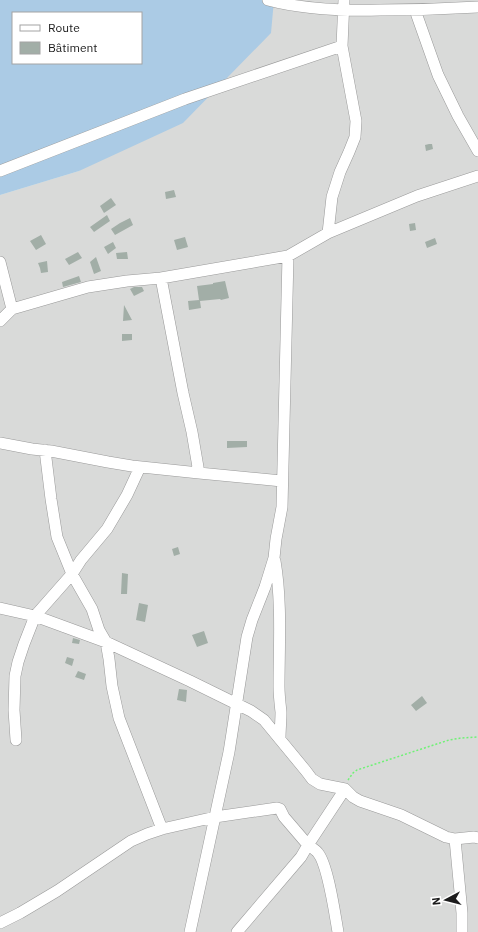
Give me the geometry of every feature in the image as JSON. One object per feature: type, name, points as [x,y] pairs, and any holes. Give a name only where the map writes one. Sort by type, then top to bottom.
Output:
[{"type":"street","points":[[268,0],[285,5],[344,5],[415,10],[478,7]]},
{"type":"street","points":[[328,233],[332,197],[340,172],[350,152],[355,137],[356,121],[342,46],[344,5]]},
{"type":"street","points":[[415,10],[438,75],[458,116],[478,151]]},
{"type":"street","points":[[0,171],[185,99],[342,46]]},
{"type":"street","points":[[0,322],[12,309],[88,287],[161,278],[288,256],[328,233],[417,196],[478,176]]},
{"type":"street","points":[[190,932],[229,752],[247,637],[274,558],[282,507],[288,256]]},
{"type":"street","points":[[0,262],[12,309]]},
{"type":"street","points":[[161,278],[199,473]]},
{"type":"street","points":[[0,443],[169,471],[282,481]]},
{"type":"street","points":[[45,450],[57,537],[72,574],[92,609],[99,630],[106,642],[112,686],[119,718],[162,829]]},
{"type":"street","points":[[16,740],[14,710],[15,676],[22,650],[35,616],[72,574],[81,560],[107,529],[127,495],[140,467]]},
{"type":"street","points":[[274,558],[277,573],[279,607],[279,689],[281,712],[280,740]]},
{"type":"street","points":[[0,608],[35,616],[106,642],[252,711],[264,720],[312,779],[320,784],[345,788],[353,797],[360,801],[402,815],[446,837],[455,839],[478,838]]},
{"type":"street","points":[[237,932],[301,857],[345,788]]},
{"type":"street","points":[[0,923],[57,891],[131,841],[162,829],[215,817],[278,808],[308,846],[318,853],[323,861],[338,932]]},
{"type":"street","points":[[455,839],[462,913],[462,932]]},
{"type":"path","points":[[345,788],[350,776],[357,770],[449,740],[478,738]]},
{"type":"shaded area","points":[[0,0],[274,0],[271,33],[183,123],[79,171],[0,195]]},
{"type":"shaded area","points":[[274,0],[478,0],[478,932],[0,932],[0,195],[79,171]]},
{"type":"building","points":[[432,144],[433,149],[426,151],[425,145]]},
{"type":"building","points":[[174,190],[176,197],[166,199],[165,192]]},
{"type":"building","points":[[111,198],[116,205],[104,213],[100,206]]},
{"type":"building","points":[[107,215],[110,221],[94,232],[90,227]]},
{"type":"building","points":[[130,218],[133,225],[115,235],[111,229]]},
{"type":"building","points":[[415,223],[416,230],[410,231],[409,224]]},
{"type":"building","points":[[41,235],[46,244],[36,250],[30,241]]},
{"type":"building","points":[[185,237],[188,247],[177,250],[174,240]]},
{"type":"building","points":[[435,238],[437,244],[427,248],[425,242]]},
{"type":"building","points":[[113,242],[116,248],[108,254],[104,247]]},
{"type":"building","points":[[78,252],[82,258],[69,265],[65,259]]},
{"type":"building","points":[[127,252],[128,259],[117,259],[116,253]]},
{"type":"building","points":[[96,257],[101,271],[94,274],[90,262]]},
{"type":"building","points":[[47,261],[48,272],[41,273],[38,263]]},
{"type":"building","points":[[79,276],[81,282],[63,287],[62,282]]},
{"type":"building","points":[[225,281],[229,298],[200,301],[201,308],[189,310],[188,301],[199,300],[197,286]]},
{"type":"building","points":[[134,287],[142,287],[144,291],[134,296],[130,289]]},
{"type":"building","points":[[124,305],[132,320],[123,321]]},
{"type":"building","points":[[122,334],[132,334],[132,340],[122,341]]},
{"type":"building","points":[[227,441],[247,441],[247,447],[227,448]]},
{"type":"building","points":[[178,547],[180,554],[174,556],[172,549]]},
{"type":"building","points":[[122,573],[128,574],[127,594],[121,594]]},
{"type":"building","points":[[139,603],[148,605],[145,622],[136,620]]},
{"type":"building","points":[[204,631],[208,643],[197,647],[192,635]]},
{"type":"building","points":[[73,638],[80,640],[79,644],[72,643]]},
{"type":"building","points":[[67,657],[74,659],[72,666],[65,663]]},
{"type":"building","points":[[78,671],[86,674],[84,680],[75,677]]},
{"type":"building","points":[[179,689],[187,690],[186,702],[177,700]]},
{"type":"building","points":[[422,696],[427,703],[416,711],[411,705]]}]
